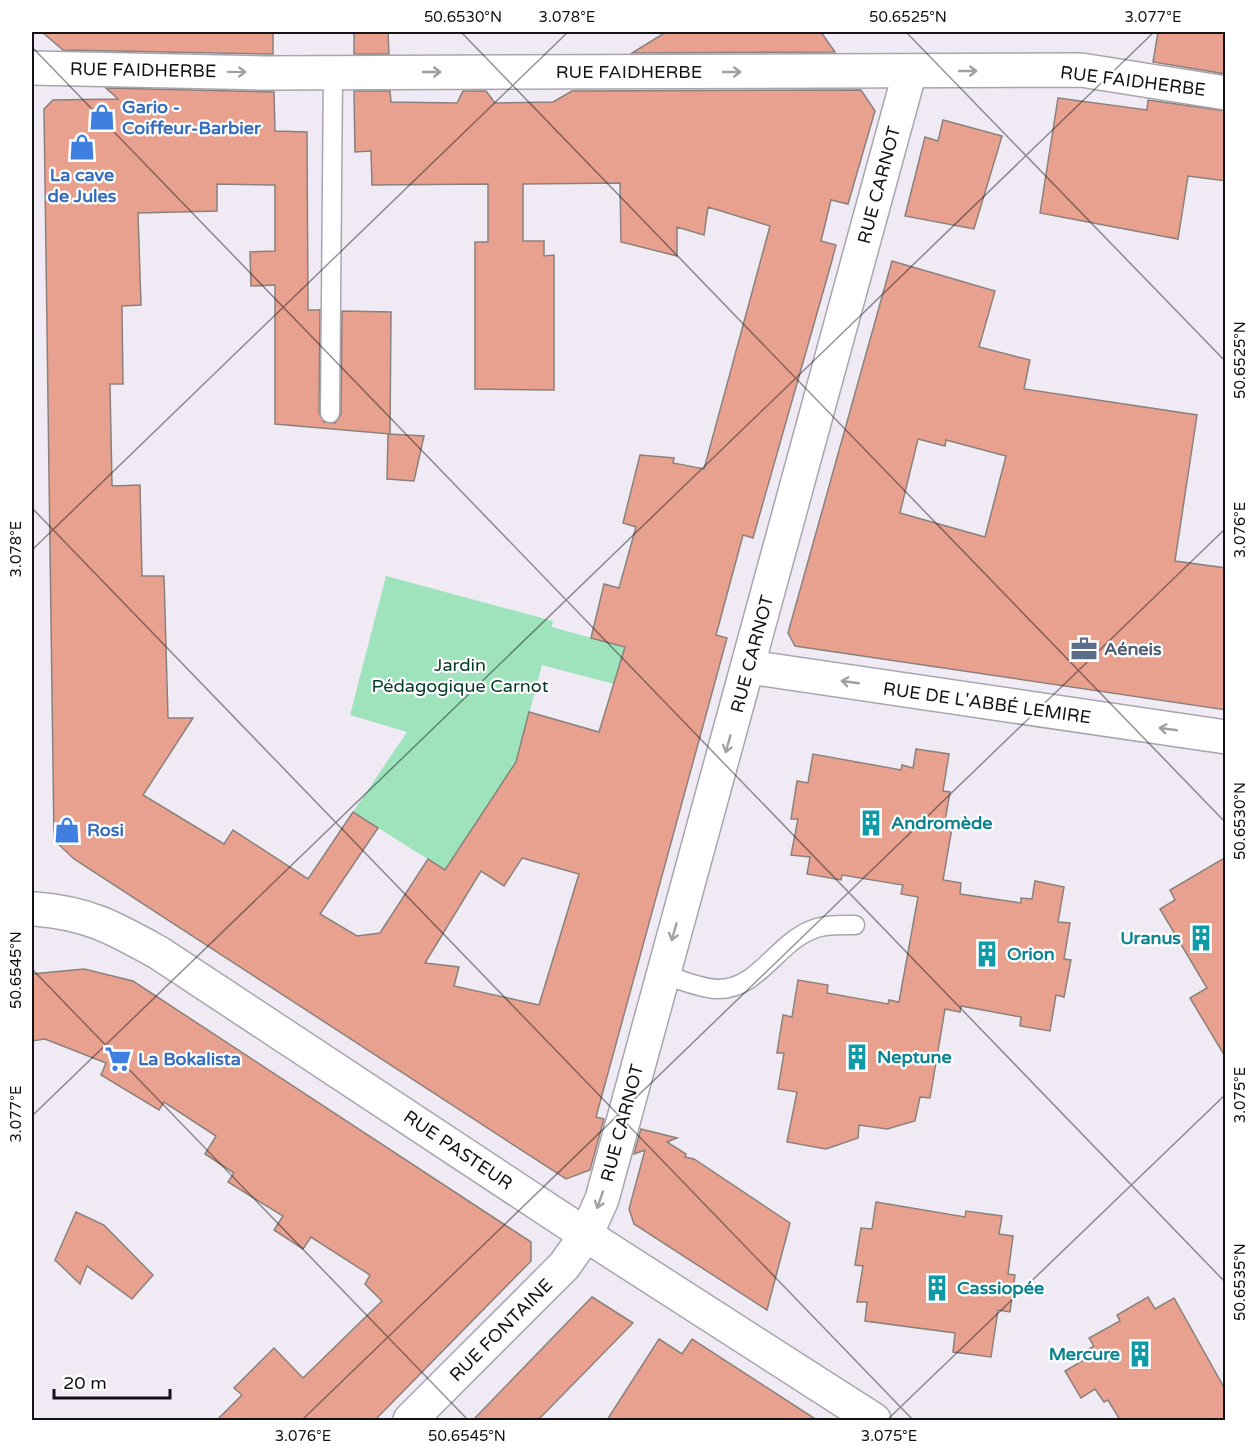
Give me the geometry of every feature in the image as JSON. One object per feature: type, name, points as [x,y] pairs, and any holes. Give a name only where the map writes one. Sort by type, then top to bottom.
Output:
[{"type":"street","name":"RUE FAIDHERBE","points":[[32,68],[333,72],[1081,70],[1226,93]]},
{"type":"street","name":"RUE CARNOT","points":[[586,1234],[602,1199],[910,71]]},
{"type":"street","name":"RUE DE L'ABBÉ LEMIRE","points":[[749,667],[1226,737]]},
{"type":"street","name":"RUE PASTEUR","points":[[33,906],[68,911],[95,920],[159,953],[874,1420]]},
{"type":"street","name":"RUE FONTAINE","points":[[410,1420],[551,1280],[586,1234]]},
{"type":"lane","points":[[330,413],[333,72]]},
{"type":"lane","points":[[662,974],[718,989],[748,982],[777,953],[809,930],[833,925],[855,925]]},
{"type":"green space","name":"Jardin Pédagogique Carnot","points":[[386,576],[553,621],[552,627],[718,673],[708,709],[542,665],[516,762],[445,870],[353,812],[407,732],[350,715]]},
{"type":"building","points":[[42,32],[273,32],[273,54],[63,50]]},
{"type":"building","points":[[354,32],[388,32],[389,54],[354,54]]},
{"type":"building","points":[[666,32],[821,32],[835,52],[632,53]]},
{"type":"building","points":[[1158,32],[1226,32],[1226,74],[1153,62]]},
{"type":"building","points":[[106,88],[274,92],[275,131],[307,132],[308,310],[320,310],[319,413],[324,422],[335,423],[341,414],[342,311],[391,312],[390,434],[275,424],[275,285],[251,286],[250,252],[275,251],[275,185],[217,184],[217,211],[138,213],[141,305],[122,306],[123,384],[110,384],[112,486],[140,485],[142,576],[164,576],[168,718],[193,718],[143,795],[224,844],[233,830],[308,879],[353,812],[378,828],[320,914],[357,936],[380,933],[428,859],[445,870],[516,762],[529,712],[599,732],[625,647],[591,638],[604,584],[619,588],[636,527],[623,523],[640,455],[674,458],[673,463],[704,469],[770,226],[708,207],[704,235],[677,227],[677,256],[621,242],[620,183],[523,184],[523,241],[544,241],[544,256],[554,255],[554,390],[475,389],[475,242],[488,242],[488,184],[372,185],[371,151],[355,152],[354,91],[390,91],[391,102],[457,103],[463,91],[486,91],[495,103],[553,102],[572,91],[861,90],[875,111],[848,204],[831,200],[821,241],[836,245],[753,538],[743,535],[716,635],[727,638],[596,1117],[604,1119],[590,1170],[566,1179],[74,859],[54,840],[44,109],[53,100],[118,99]],"holes":[[[522,858],[579,874],[539,1005],[454,986],[459,967],[425,963],[481,871],[504,886]]]},
{"type":"building","points":[[1058,98],[1147,110],[1148,100],[1226,111],[1226,181],[1188,176],[1178,239],[1040,213]]},
{"type":"building","points":[[943,120],[1002,136],[974,229],[905,216],[925,137],[938,141]]},
{"type":"building","points":[[892,261],[995,291],[979,347],[1030,360],[1024,389],[1197,415],[1175,561],[1226,568],[1226,710],[795,646],[788,633]],"holes":[[[918,439],[945,446],[946,440],[1006,456],[985,537],[900,513]]]},
{"type":"building","points":[[388,434],[424,436],[414,481],[387,479]]},
{"type":"building","points":[[916,749],[949,754],[943,791],[950,792],[944,827],[952,828],[943,880],[961,883],[960,894],[1021,903],[1021,898],[1032,899],[1035,881],[1064,887],[1058,922],[1070,923],[1064,959],[1071,960],[1064,997],[1056,995],[1050,1031],[1020,1026],[1021,1017],[961,1006],[960,1012],[945,1009],[930,1098],[920,1097],[915,1121],[887,1129],[859,1125],[858,1138],[826,1149],[787,1142],[797,1092],[778,1089],[784,1053],[777,1053],[783,1015],[792,1017],[798,980],[828,985],[827,993],[888,1004],[889,1000],[899,1002],[918,897],[901,894],[903,885],[842,875],[841,880],[807,874],[810,857],[791,855],[798,819],[791,819],[797,781],[808,783],[813,754],[901,770],[902,765],[913,768]]},
{"type":"building","name":"Uranus","points":[[1226,857],[1226,1058],[1190,998],[1207,988],[1160,909],[1175,900],[1170,890]]},
{"type":"building","points":[[84,969],[133,981],[531,1242],[531,1261],[375,1420],[217,1420],[242,1395],[234,1388],[274,1348],[303,1378],[382,1301],[365,1284],[370,1275],[311,1237],[303,1249],[274,1230],[283,1216],[228,1182],[234,1173],[205,1154],[216,1136],[164,1102],[159,1110],[101,1075],[106,1063],[45,1039],[32,1041],[32,974]]},
{"type":"building","points":[[641,1129],[677,1138],[667,1142],[686,1154],[685,1157],[694,1159],[790,1223],[767,1310],[634,1224],[629,1209],[645,1150],[634,1154]]},
{"type":"building","name":"Cassiopée","points":[[876,1202],[965,1217],[966,1211],[1002,1216],[999,1234],[1013,1236],[1008,1274],[1015,1275],[1010,1312],[998,1310],[991,1357],[953,1352],[955,1333],[865,1321],[867,1302],[857,1302],[863,1266],[855,1265],[861,1228],[872,1229]]},
{"type":"building","points":[[76,1212],[104,1225],[153,1275],[132,1299],[87,1266],[80,1284],[55,1260]]},
{"type":"building","points":[[592,1297],[633,1323],[538,1420],[473,1420]]},
{"type":"building","name":"Mercure","points":[[1148,1297],[1155,1309],[1174,1298],[1226,1391],[1226,1420],[1120,1420],[1108,1400],[1104,1402],[1095,1389],[1081,1398],[1065,1371],[1089,1357],[1086,1351],[1094,1346],[1089,1338],[1120,1321],[1117,1315]]},
{"type":"building","points":[[659,1339],[682,1354],[692,1339],[817,1420],[607,1420]]},
{"type":"place","name":"Gario - Coiffeur-Barbier","points":[[102,117]]},
{"type":"place","name":"La cave de Jules","points":[[82,147]]},
{"type":"place","name":"Aéneis","points":[[1084,649]]},
{"type":"place","name":"Andromède","points":[[871,823]]},
{"type":"place","name":"Rosi","points":[[67,830]]},
{"type":"place","name":"Uranus","points":[[1201,938]]},
{"type":"place","name":"Orion","points":[[987,954]]},
{"type":"place","name":"Neptune","points":[[857,1057]]},
{"type":"place","name":"La Bokalista","points":[[118,1059]]},
{"type":"place","name":"Cassiopée","points":[[937,1288]]},
{"type":"place","name":"Mercure","points":[[1140,1354]]}]
